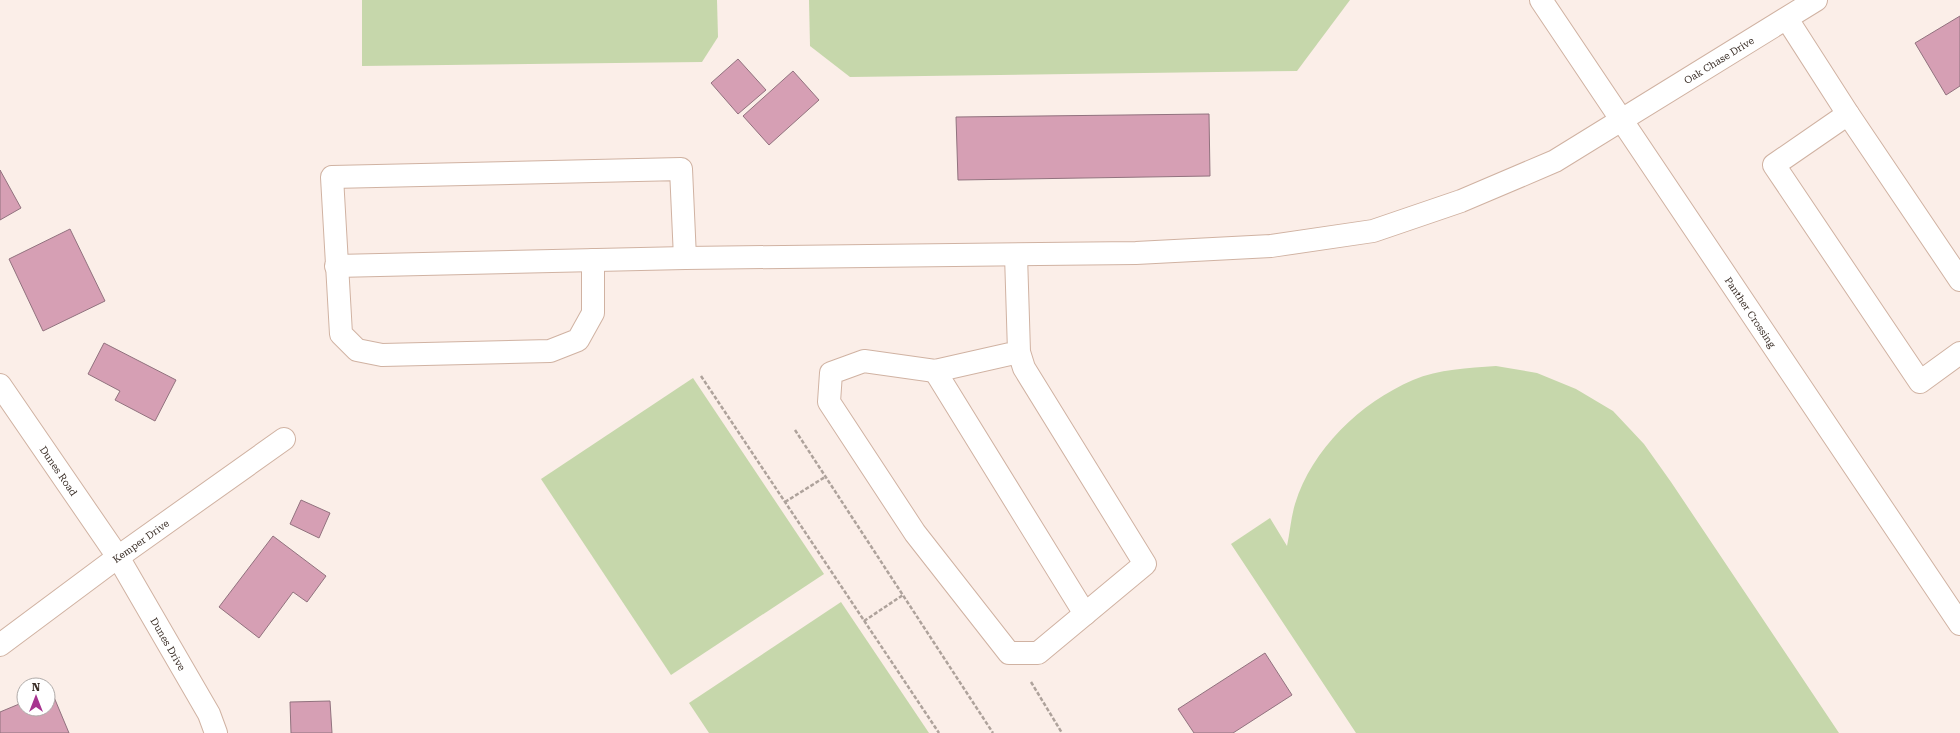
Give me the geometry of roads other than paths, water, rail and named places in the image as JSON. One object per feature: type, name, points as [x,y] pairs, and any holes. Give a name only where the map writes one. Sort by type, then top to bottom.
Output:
[{"type":"street","name":"Panther Crossing","points":[[1541,0],[1960,624]]},
{"type":"street","name":"Oak Chase Drive","points":[[336,266],[685,258],[1136,253],[1272,246],[1373,231],[1460,201],[1555,161],[1816,0]]},
{"type":"street","points":[[1787,19],[1848,114],[1960,280]]},
{"type":"street","points":[[1848,114],[1774,165],[1920,382],[1960,353]]},
{"type":"street","points":[[593,260],[593,314],[578,340],[550,351],[382,355],[357,350],[341,334],[332,177],[681,169],[685,258]]},
{"type":"street","points":[[1016,255],[1019,352],[1024,368],[1144,564],[1038,653],[1009,653],[915,533],[829,402],[831,373],[864,361],[935,371],[1019,352]]},
{"type":"street","points":[[935,371],[1085,614]]},
{"type":"street","name":"Dunes Road","points":[[0,385],[118,557]]},
{"type":"street","name":"Kemper Drive","points":[[0,645],[118,557],[284,439]]},
{"type":"street","name":"Dunes Drive","points":[[118,557],[209,714],[216,733]]}]
